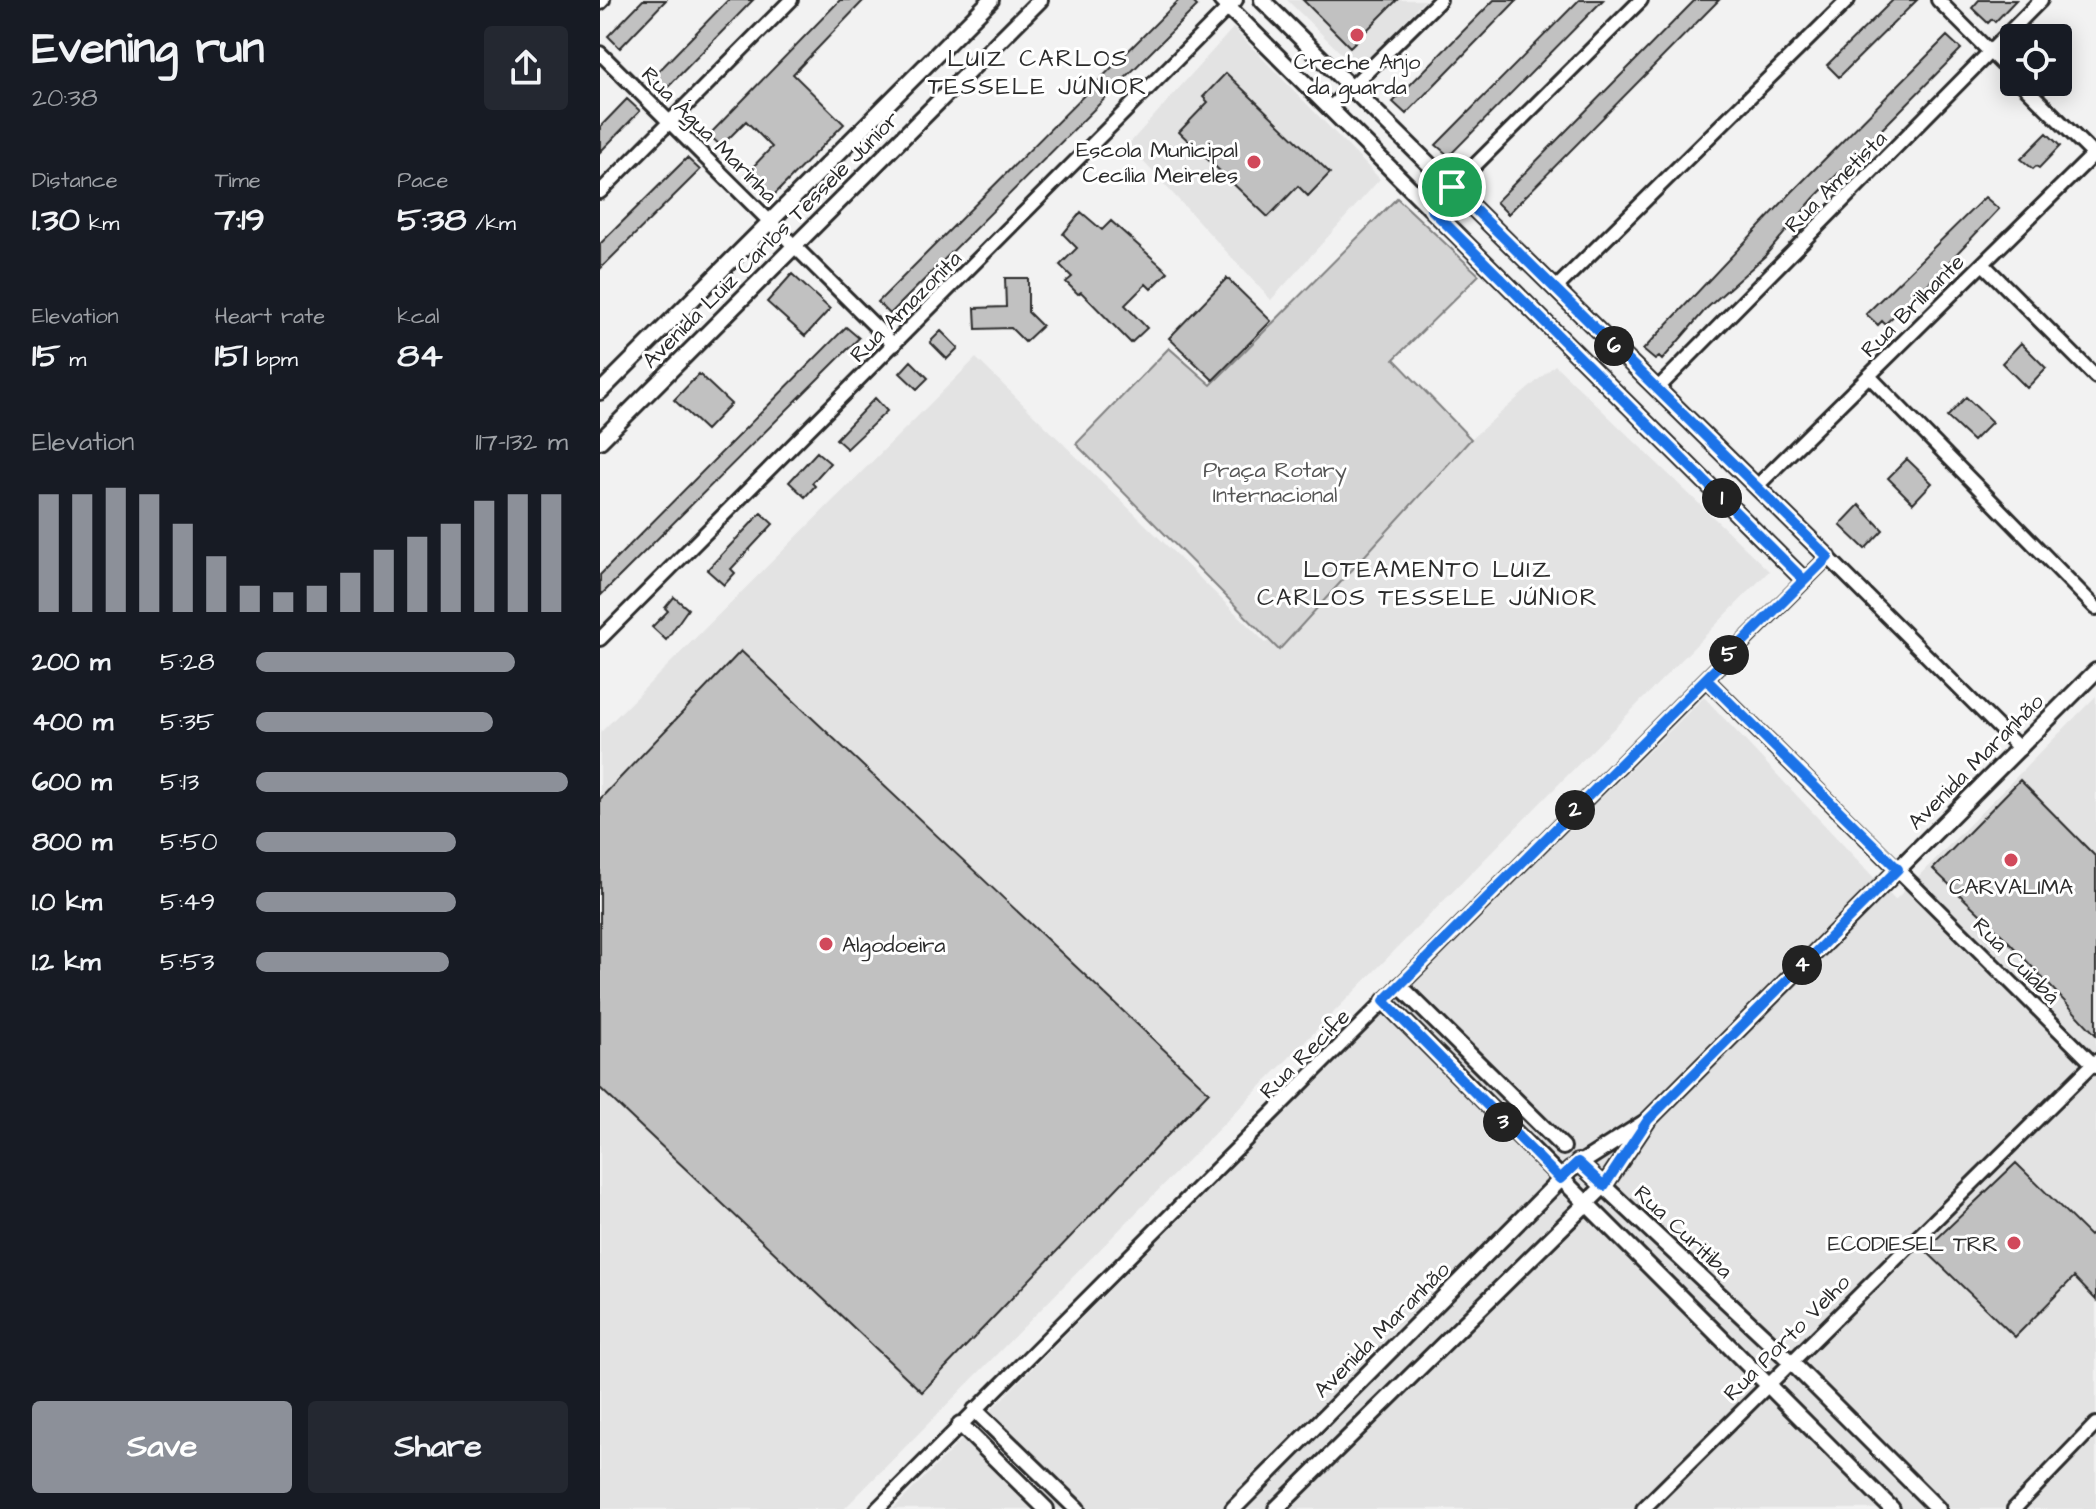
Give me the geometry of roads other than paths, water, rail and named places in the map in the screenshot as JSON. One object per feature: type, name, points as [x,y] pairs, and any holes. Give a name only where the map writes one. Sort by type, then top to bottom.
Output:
[{"type":"street","points":[[600,192],[791,0]]},
{"type":"street","name":"Avenida Luiz Carlos Tessele Júnior","points":[[600,392],[991,0]]},
{"type":"street","name":"Avenida Luiz Carlos Tessele Júnior","points":[[600,441],[1040,0]]},
{"type":"street","points":[[1262,0],[2020,749]]},
{"type":"street","points":[[1330,108],[1440,0]]},
{"type":"street","points":[[1431,209],[1641,0]]},
{"type":"street","points":[[1555,289],[1848,0]]},
{"type":"street","points":[[1938,0],[2000,62]]},
{"type":"street","name":"Rua Ametista","points":[[1657,389],[2041,0]]},
{"type":"street","points":[[1229,2],[1330,108],[1804,580]]},
{"type":"street","name":"Rua Amazonita","points":[[600,639],[894,345],[1229,2]]},
{"type":"street","name":"Rua Água Marinha","points":[[600,53],[894,345]]},
{"type":"street","points":[[2034,96],[2095,155]]},
{"type":"street","name":"Rua Brilhante","points":[[1756,487],[2095,155]]},
{"type":"street","points":[[1983,264],[2096,377]]},
{"type":"street","points":[[1869,376],[2096,608]]},
{"type":"street","name":"Rua Recife","points":[[877,1509],[1828,557]]},
{"type":"street","name":"Avenida Maranhão","points":[[1233,1509],[1578,1162],[1648,1120],[2096,671]]},
{"type":"street","name":"Rua Cuiabá","points":[[1706,679],[2095,1064]]},
{"type":"street","name":"Rua Curitiba","points":[[1400,986],[1578,1162],[1790,1361],[1938,1509]]},
{"type":"street","points":[[1384,1001],[1584,1205],[1892,1509]]},
{"type":"street","name":"Rua Porto Velho","points":[[1643,1509],[1766,1384],[2095,1064]]},
{"type":"street","points":[[1276,1509],[1604,1186],[1648,1120]]},
{"type":"street","points":[[975,1410],[1077,1509]]},
{"type":"street","points":[[960,1424],[1046,1509]]},
{"type":"street","points":[[2014,1509],[2096,1424]]},
{"type":"place","name":"Creche Anjo da guarda","points":[[1357,35]]},
{"type":"place","name":"Escola Municipal Cecília Meireles","points":[[1254,162]]},
{"type":"place","name":"CARVALIMA","points":[[2011,860]]},
{"type":"place","name":"Algodoeira","points":[[826,944]]},
{"type":"place","name":"ECODIESEL TRR","points":[[2014,1243]]},
{"type":"district","name":"LUIZ CARLOS TESSELE JÚNIOR","points":[[1038,72]]},
{"type":"district","name":"LOTEAMENTO LUIZ CARLOS TESSELE JÚNIOR","points":[[1428,583]]},
{"type":"park label","name":"Praça Rotary Internacional","points":[[1275,482]]}]
